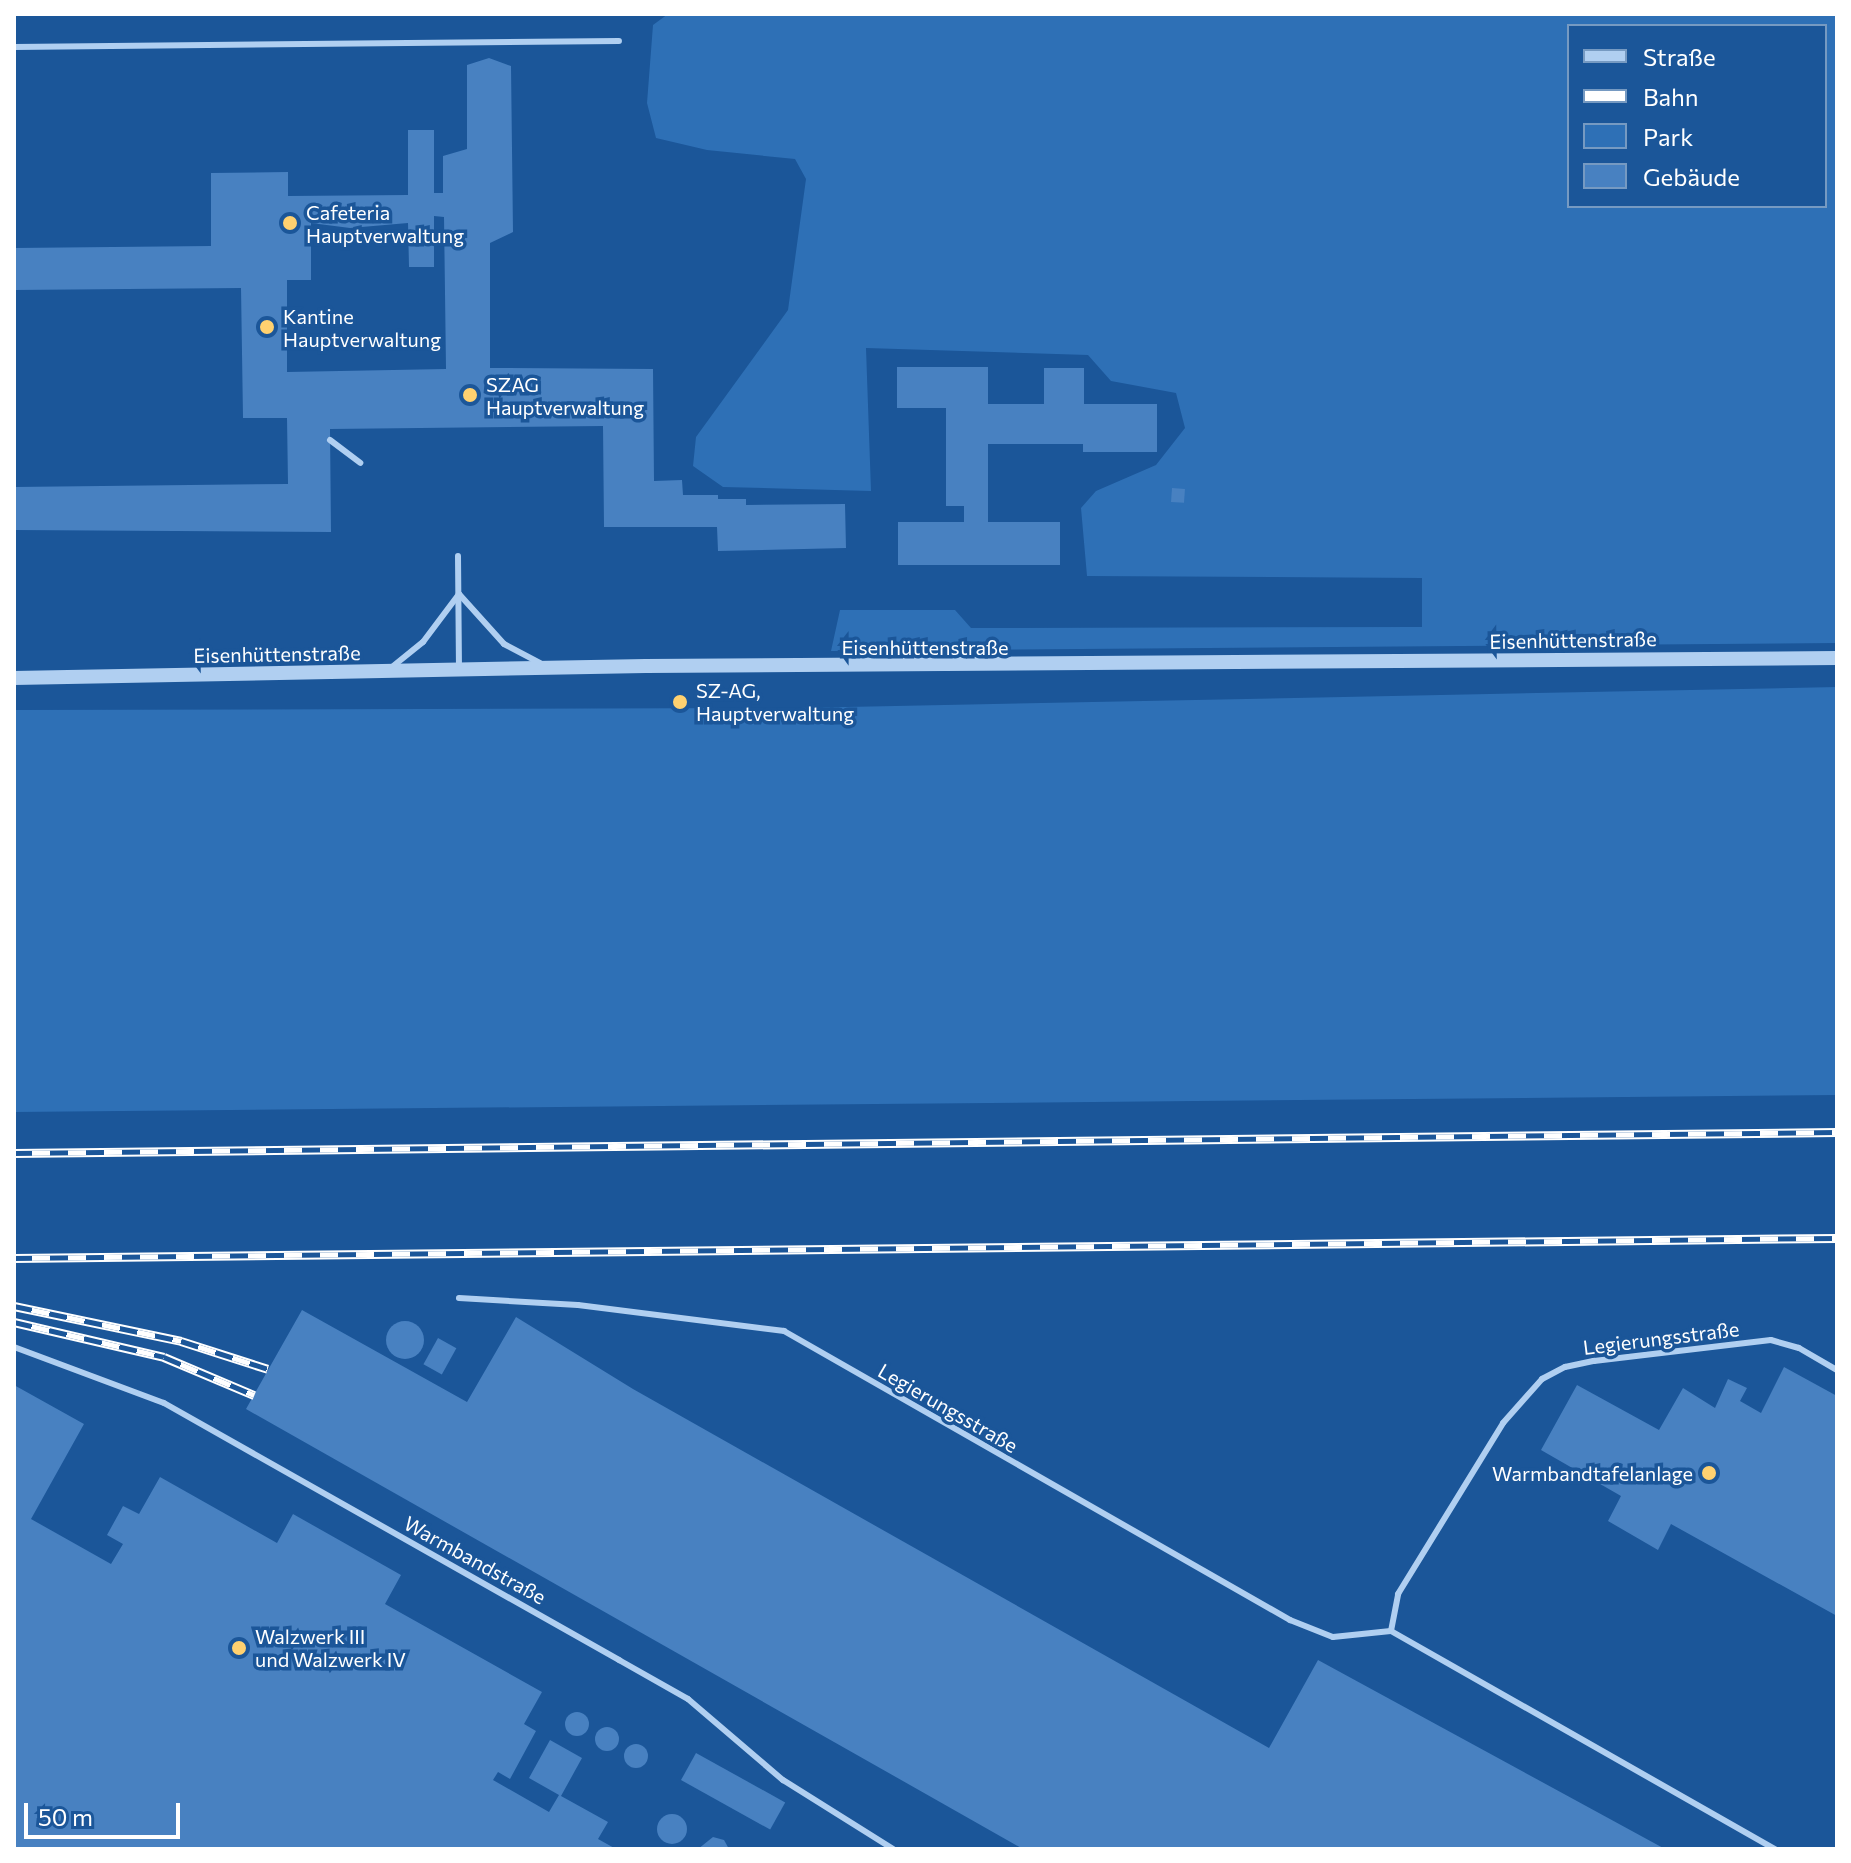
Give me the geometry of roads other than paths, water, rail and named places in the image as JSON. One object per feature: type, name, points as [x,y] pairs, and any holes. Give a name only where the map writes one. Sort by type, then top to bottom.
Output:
[{"type":"street","name":"Eisenhüttenstraße","points":[[14,678],[551,669],[1837,658]]},
{"type":"lane","points":[[14,47],[619,41]]},
{"type":"lane","points":[[330,440],[360,463]]},
{"type":"lane","points":[[458,556],[459,671]]},
{"type":"lane","points":[[459,594],[504,644],[551,669]]},
{"type":"lane","points":[[384,672],[423,642],[459,594]]},
{"type":"lane","name":"Legierungsstraße","points":[[459,1298],[578,1305],[784,1331],[1290,1620],[1333,1637],[1391,1631],[1398,1594],[1503,1423],[1542,1379],[1565,1367],[1594,1361],[1771,1340],[1799,1348],[1837,1370]]},
{"type":"lane","name":"Warmbandstraße","points":[[14,1347],[164,1403],[646,1675],[688,1699],[793,1787],[893,1849]]},
{"type":"lane","points":[[1391,1631],[1775,1849]]},
{"type":"railway","points":[[14,1153],[1837,1132]]},
{"type":"railway","points":[[14,1258],[1837,1238]]},
{"type":"railway","points":[[14,1306],[181,1341],[268,1369]]},
{"type":"railway","points":[[14,1322],[164,1357],[254,1395]]},
{"type":"place","name":"Cafeteria Hauptverwaltung","points":[[290,223]]},
{"type":"place","name":"Kantine Hauptverwaltung","points":[[267,327]]},
{"type":"place","name":"SZAG Hauptverwaltung","points":[[470,395]]},
{"type":"place","name":"SZ-AG, Hauptverwaltung","points":[[680,702]]},
{"type":"place","name":"Warmbandtafelanlage","points":[[1709,1473]]},
{"type":"place","name":"Walzwerk III und Walzwerk IV","points":[[239,1648]]}]
